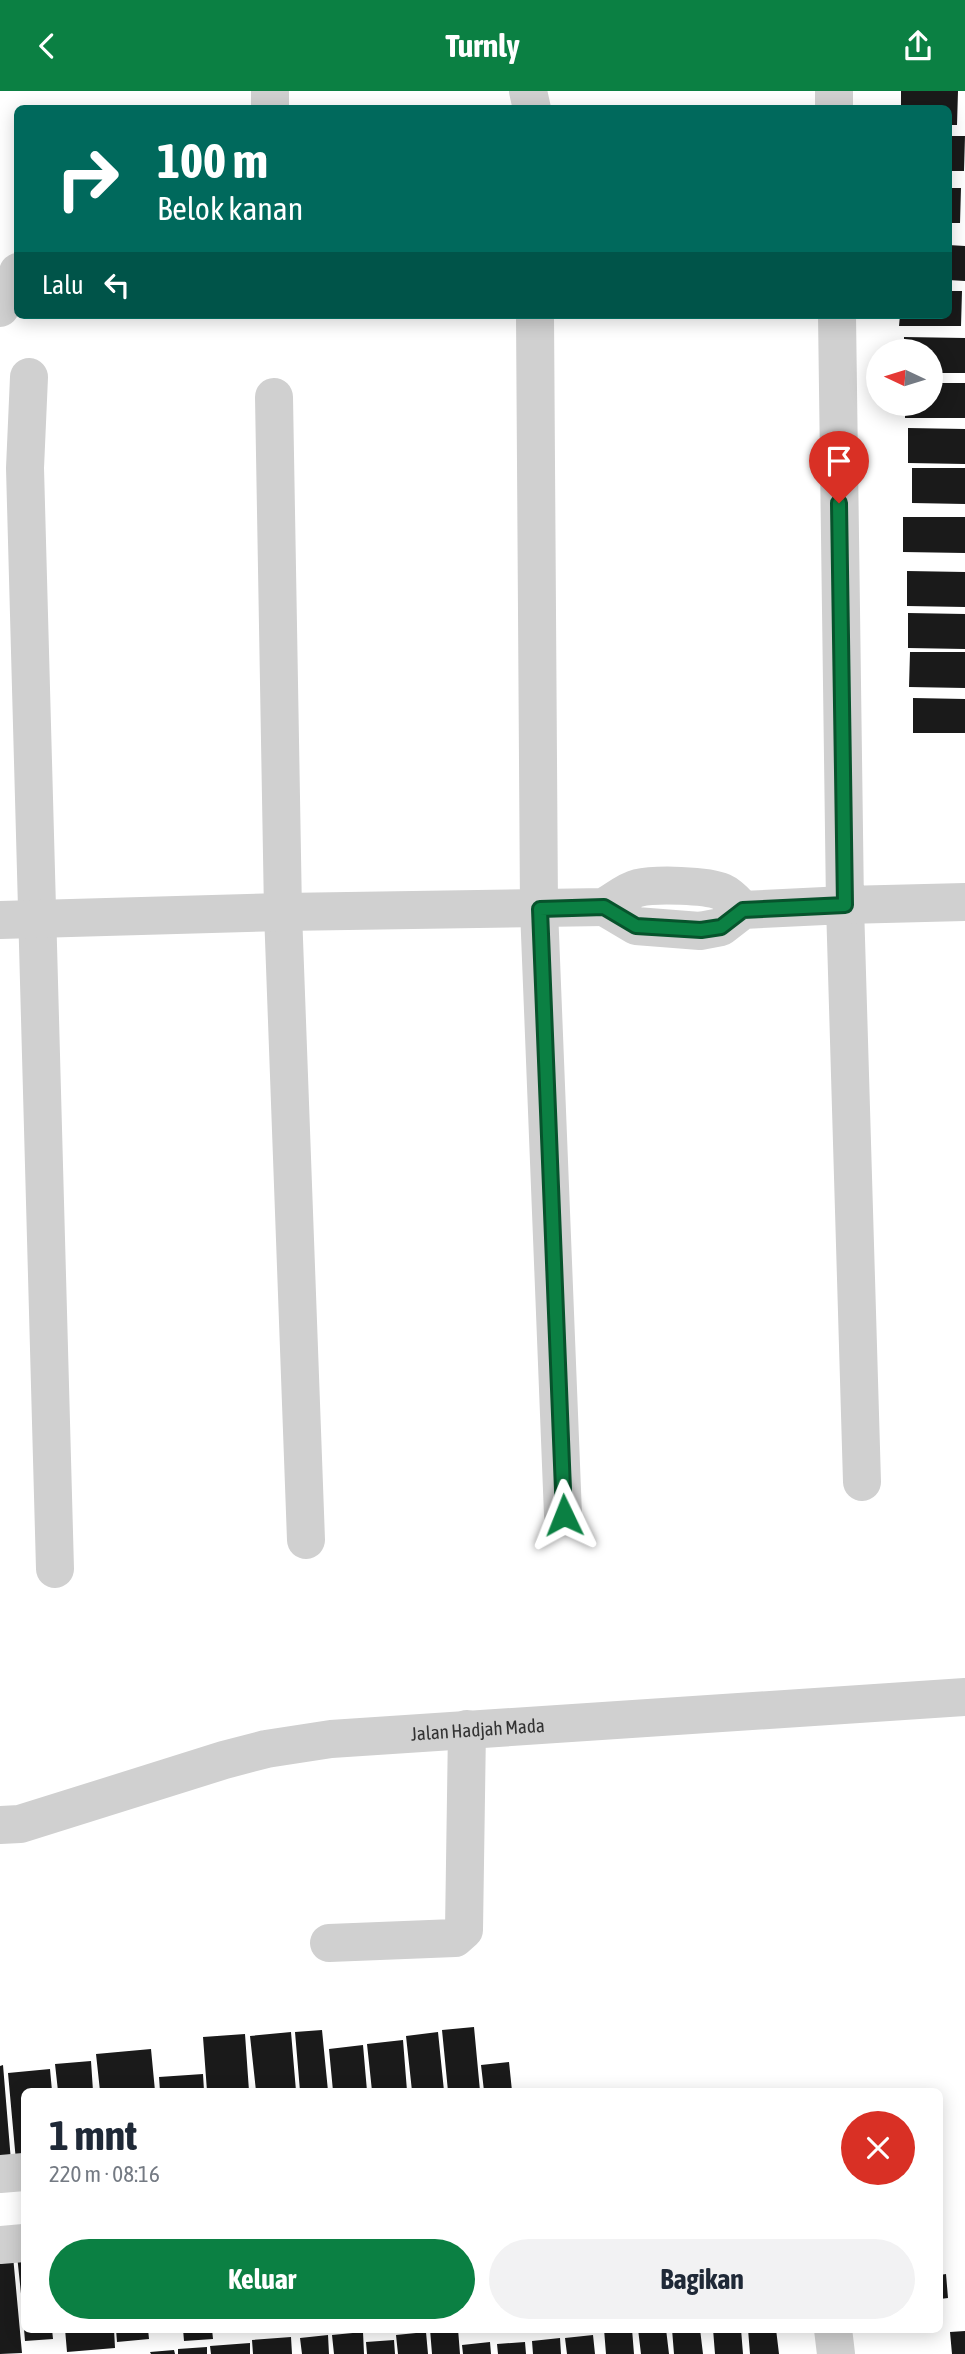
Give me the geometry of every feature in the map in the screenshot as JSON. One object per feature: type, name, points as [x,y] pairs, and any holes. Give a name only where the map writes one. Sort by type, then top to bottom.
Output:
[{"type":"street","points":[[0,308],[14,286]]},
{"type":"street","points":[[535,319],[540,909],[564,1515]]},
{"type":"street","points":[[837,319],[845,905],[862,1482]]},
{"type":"street","points":[[29,377],[25,468],[19,919],[55,1569]]},
{"type":"street","points":[[274,397],[283,912],[306,1540]]},
{"type":"street","points":[[19,919],[604,907],[636,889],[693,887],[724,893],[743,910],[965,902]]},
{"type":"street","name":"Jalan Hadjah Mada","points":[[0,1825],[20,1824],[266,1749],[331,1739],[965,1697]]},
{"type":"street","points":[[329,1943],[455,1938],[464,1930],[467,1729]]},
{"type":"street","points":[[0,2174],[21,2172]]},
{"type":"street","points":[[0,2245],[21,2243]]},
{"type":"street","points":[[834,2333],[836,2354]]},
{"type":"building","points":[[901,91],[958,91],[957,125],[952,125],[952,105],[901,105]]},
{"type":"building","points":[[952,136],[965,136],[964,171],[952,171]]},
{"type":"building","points":[[952,188],[961,188],[960,223],[952,223]]},
{"type":"building","points":[[952,245],[965,246],[965,281],[952,280]]},
{"type":"building","points":[[952,291],[962,291],[961,326],[899,326],[900,319],[952,319]]},
{"type":"building","points":[[965,338],[965,373],[943,373],[943,339],[904,339]]},
{"type":"building","points":[[943,383],[965,383],[965,418],[905,418],[943,417]]},
{"type":"building","points":[[908,428],[965,429],[965,464],[908,463]]},
{"type":"building","points":[[912,468],[965,468],[965,504],[912,503]]},
{"type":"building","points":[[903,517],[965,517],[965,553],[903,552]]},
{"type":"building","points":[[907,571],[965,572],[965,607],[907,606]]},
{"type":"building","points":[[908,613],[965,614],[965,649],[908,648]]},
{"type":"building","points":[[910,652],[965,652],[965,688],[909,687]]},
{"type":"building","points":[[913,698],[965,699],[965,733],[913,733]]},
{"type":"building","points":[[474,2027],[480,2088],[448,2088],[442,2030]]},
{"type":"building","points":[[322,2030],[328,2088],[300,2088],[295,2032]]},
{"type":"building","points":[[291,2032],[296,2088],[256,2088],[250,2036]]},
{"type":"building","points":[[438,2032],[444,2088],[412,2088],[406,2036]]},
{"type":"building","points":[[245,2034],[249,2088],[207,2088],[203,2037]]},
{"type":"building","points":[[403,2040],[407,2088],[372,2088],[367,2044]]},
{"type":"building","points":[[363,2045],[367,2088],[333,2088],[329,2049]]},
{"type":"building","points":[[151,2049],[155,2088],[100,2088],[96,2054]]},
{"type":"building","points":[[91,2061],[93,2088],[58,2088],[55,2064]]},
{"type":"building","points":[[509,2062],[512,2088],[484,2088],[481,2065]]},
{"type":"building","points":[[3,2065],[11,2161],[0,2162],[0,2066]]},
{"type":"building","points":[[50,2069],[52,2088],[21,2088],[21,2160],[16,2161],[8,2073]]},
{"type":"building","points":[[203,2074],[204,2088],[160,2088],[159,2077]]},
{"type":"building","points":[[17,2255],[21,2255],[21,2294]]},
{"type":"building","points":[[13,2256],[22,2353],[0,2354],[0,2258]]},
{"type":"building","points":[[943,2274],[946,2274],[948,2298],[943,2299]]},
{"type":"building","points":[[965,2331],[965,2354],[952,2354],[950,2332]]},
{"type":"building","points":[[24,2333],[52,2333],[53,2339],[25,2341]]},
{"type":"building","points":[[65,2333],[114,2333],[115,2348],[67,2352]]},
{"type":"building","points":[[116,2333],[148,2333],[149,2339],[117,2342]]},
{"type":"building","points":[[183,2333],[212,2333],[213,2339],[184,2341]]},
{"type":"building","points":[[363,2333],[364,2354],[334,2354],[332,2335]]},
{"type":"building","points":[[426,2333],[428,2354],[398,2354],[396,2335]]},
{"type":"building","points":[[430,2333],[458,2333],[460,2354],[432,2354]]},
{"type":"building","points":[[604,2333],[632,2333],[634,2354],[606,2354]]},
{"type":"building","points":[[638,2333],[666,2333],[669,2354],[641,2354]]},
{"type":"building","points":[[672,2333],[700,2333],[703,2354],[674,2354]]},
{"type":"building","points":[[713,2333],[741,2333],[743,2354],[715,2354]]},
{"type":"building","points":[[748,2333],[776,2333],[779,2354],[750,2354]]},
{"type":"building","points":[[328,2335],[329,2354],[302,2354],[300,2338]]},
{"type":"building","points":[[593,2335],[595,2354],[567,2354],[565,2338]]},
{"type":"building","points":[[291,2337],[292,2354],[253,2354],[252,2340]]},
{"type":"building","points":[[560,2338],[561,2354],[533,2354],[532,2341]]},
{"type":"building","points":[[394,2340],[395,2354],[367,2354],[366,2342]]},
{"type":"building","points":[[490,2342],[491,2354],[463,2354],[462,2345]]},
{"type":"building","points":[[525,2342],[526,2354],[498,2354],[497,2344]]},
{"type":"building","points":[[250,2343],[250,2354],[211,2354],[210,2346]]},
{"type":"building","points":[[207,2347],[207,2354],[178,2354],[178,2349]]},
{"type":"building","points":[[174,2350],[175,2354],[150,2352]]},
{"type":"route","points":[[564,1515],[540,909],[604,907],[627,922],[644,928],[701,930],[721,927],[743,910],[845,905],[839,503]]}]
